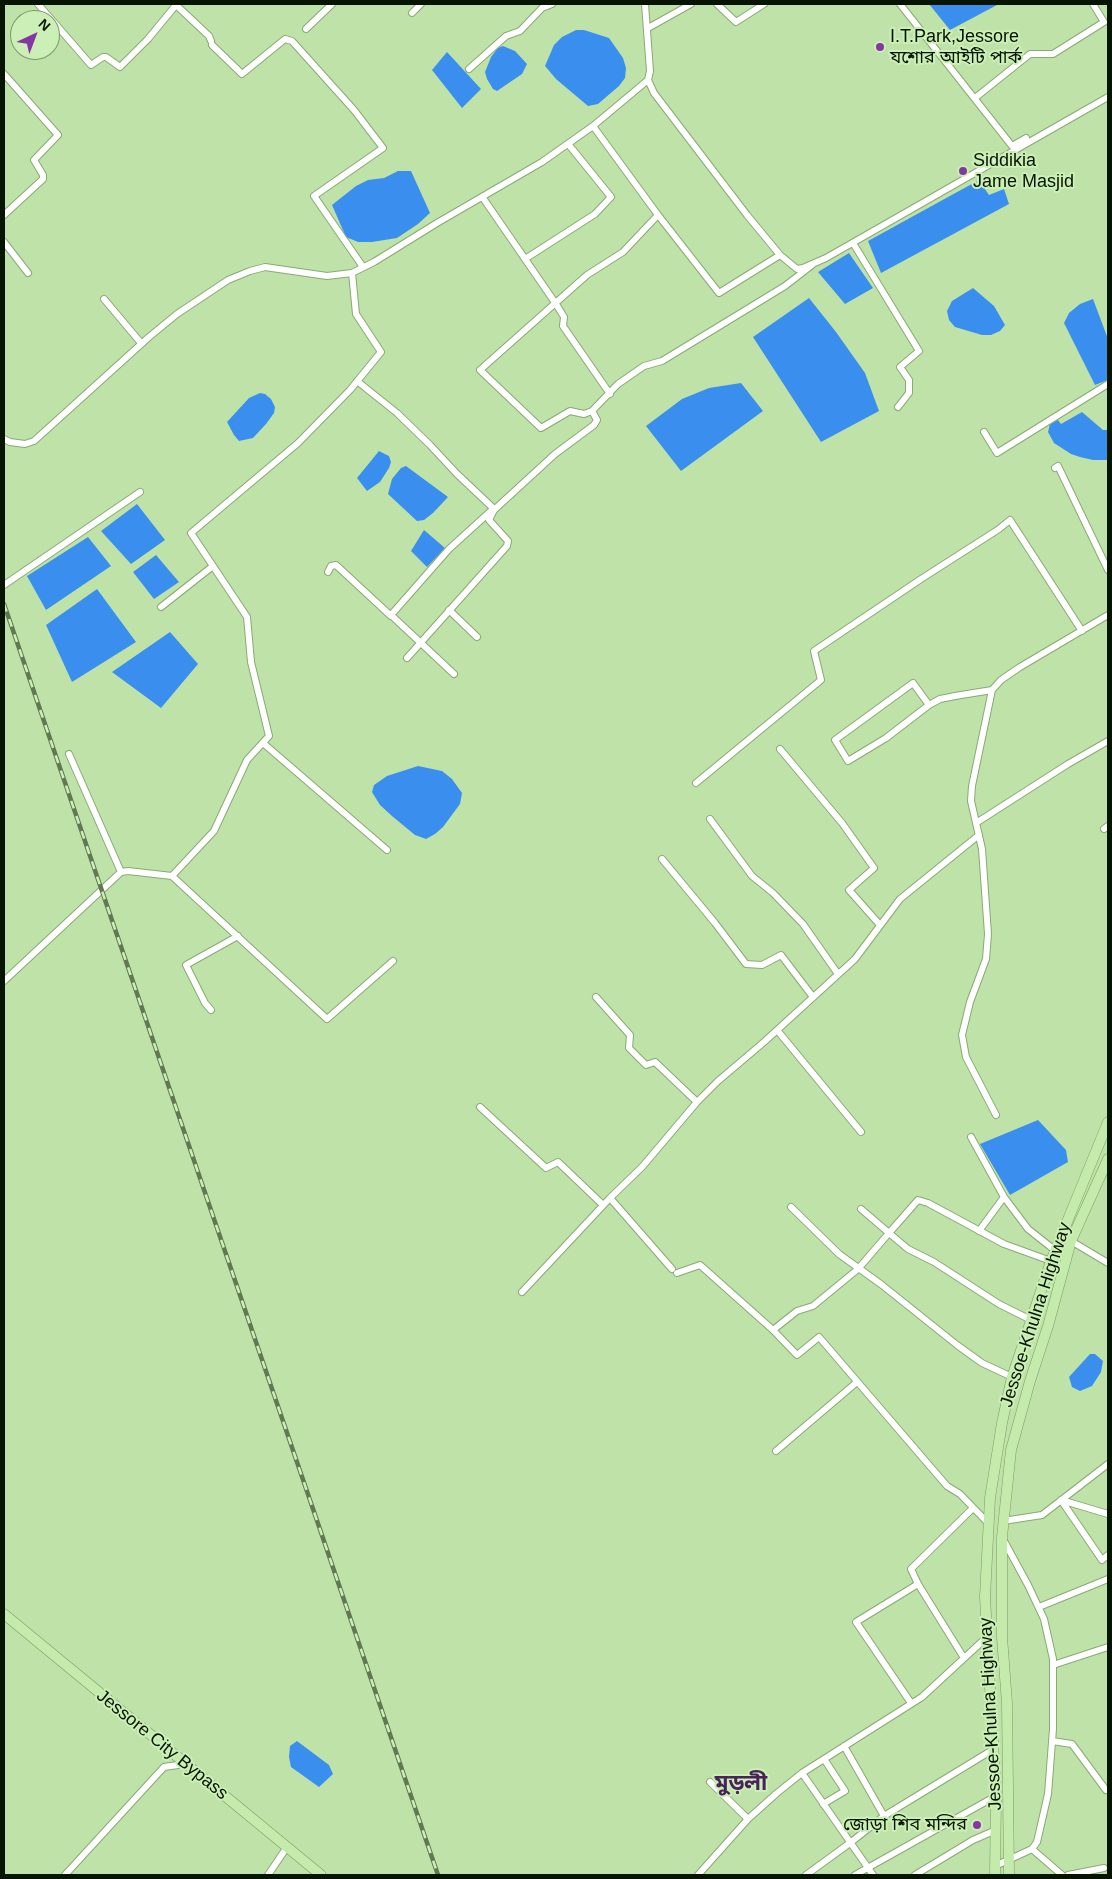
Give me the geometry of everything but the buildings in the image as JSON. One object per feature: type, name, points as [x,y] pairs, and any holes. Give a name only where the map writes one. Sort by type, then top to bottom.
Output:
[{"type":"highway","name":"Jessoe-Khulna Highway","points":[[995,1871],[996,1796],[985,1597],[990,1498],[1002,1423],[1012,1378],[1051,1261],[1108,1122]]},
{"type":"highway","name":"Jessoe-Khulna Highway","points":[[1009,1875],[1007,1703],[1002,1638],[1002,1538],[1011,1450],[1071,1241],[1108,1159]]},
{"type":"highway","name":"Jessore City Bypass","points":[[4,1614],[320,1875]]},
{"type":"street","points":[[38,4],[91,65],[106,57],[120,67],[148,38],[176,4],[209,36],[212,43],[242,74],[285,39],[292,41],[354,110],[383,148],[314,196],[363,268]]},
{"type":"street","points":[[306,29],[332,4]]},
{"type":"street","points":[[469,69],[506,36],[520,31],[542,8],[552,4]]},
{"type":"street","points":[[645,4],[650,70],[648,80],[654,93],[716,176],[780,255],[797,268],[812,265]]},
{"type":"street","points":[[648,28],[691,4]]},
{"type":"street","points":[[717,4],[736,22],[764,4]]},
{"type":"street","points":[[900,4],[1012,146],[1108,92]]},
{"type":"street","points":[[976,98],[1030,54],[1053,54],[1104,22],[1093,4]]},
{"type":"street","points":[[412,13],[418,5]]},
{"type":"street","points":[[4,74],[58,136],[34,160],[43,179],[4,215]]},
{"type":"street","points":[[4,439],[10,442],[25,444],[34,440],[141,343],[177,314],[228,280],[265,267],[327,276],[352,273],[363,268],[437,222],[483,198],[569,145],[648,80]]},
{"type":"street","points":[[658,215],[623,252],[587,275],[556,304],[516,336],[480,370],[541,428],[570,411],[584,414],[592,411],[618,384],[644,366],[670,357],[785,286],[812,265],[1108,97]]},
{"type":"street","points":[[593,126],[658,215],[719,293],[780,255]]},
{"type":"street","points":[[525,259],[595,214],[611,197],[569,145]]},
{"type":"street","points":[[483,198],[556,304],[564,317],[562,326],[610,394]]},
{"type":"street","points":[[4,242],[28,273]]},
{"type":"street","points":[[854,242],[919,350],[900,367],[909,380],[909,394],[898,407]]},
{"type":"street","points":[[172,876],[214,831],[247,760],[269,736],[251,662],[247,617],[191,533],[298,443],[357,381],[381,352],[356,314],[352,273]]},
{"type":"street","points":[[104,299],[141,343]]},
{"type":"street","points":[[357,381],[397,413],[492,507],[492,510],[443,556],[391,613],[391,616]]},
{"type":"street","points":[[984,432],[997,453],[1108,384]]},
{"type":"street","points":[[407,658],[506,546],[508,541],[489,520],[494,510],[555,454],[594,425],[597,420],[592,411]]},
{"type":"street","points":[[1055,468],[1058,466],[1108,570]]},
{"type":"street","points":[[4,585],[140,492]]},
{"type":"street","points":[[696,783],[821,680],[814,651],[1010,520],[1082,631]]},
{"type":"street","points":[[328,572],[331,566],[336,565],[454,674]]},
{"type":"street","points":[[161,606],[213,566]]},
{"type":"street","points":[[449,610],[477,637]]},
{"type":"street","points":[[996,1115],[966,1057],[962,1035],[970,1002],[986,959],[988,934],[982,849],[971,801],[972,786],[992,690],[1001,680],[1020,667],[1108,616]]},
{"type":"street","points":[[929,704],[913,683],[835,740],[848,761],[886,738],[929,704],[955,696],[992,690]]},
{"type":"street","points":[[976,823],[1068,764],[1108,741]]},
{"type":"street","points":[[263,743],[387,850]]},
{"type":"street","points":[[780,749],[842,823],[874,868],[850,890],[880,925]]},
{"type":"street","points":[[69,754],[121,872]]},
{"type":"street","points":[[710,819],[752,876],[774,894],[803,924],[838,974]]},
{"type":"street","points":[[522,1292],[602,1204],[642,1168],[697,1102],[855,958],[900,899],[979,835]]},
{"type":"street","points":[[662,859],[746,964],[762,966],[781,955],[813,997]]},
{"type":"street","points":[[4,981],[121,872],[128,871],[172,876],[328,1019],[393,961]]},
{"type":"street","points":[[211,1010],[205,1003],[186,965],[238,936]]},
{"type":"street","points":[[596,997],[630,1035],[629,1048],[646,1065],[655,1062],[697,1102]]},
{"type":"street","points":[[777,1030],[861,1132]]},
{"type":"street","points":[[480,1107],[546,1168],[558,1162],[602,1204]]},
{"type":"street","points":[[971,1137],[1004,1197],[1028,1229],[1052,1248]]},
{"type":"street","points":[[979,1231],[1004,1197]]},
{"type":"street","points":[[610,1198],[674,1271],[700,1265],[773,1330],[797,1355],[818,1337],[947,1486],[960,1494],[990,1525]]},
{"type":"street","points":[[773,1330],[797,1311],[813,1306],[858,1269],[918,1200],[928,1203],[1004,1244],[1051,1261]]},
{"type":"street","points":[[791,1208],[839,1254],[858,1269],[982,1363],[1012,1378]]},
{"type":"street","points":[[861,1209],[908,1249],[934,1262],[999,1304],[1032,1320]]},
{"type":"street","points":[[1071,1241],[1108,1263]]},
{"type":"street","points":[[776,1451],[857,1382]]},
{"type":"street","points":[[1003,1521],[1042,1515],[1108,1464]]},
{"type":"street","points":[[1061,1500],[1108,1514]]},
{"type":"street","points":[[1061,1500],[1102,1560],[1108,1555]]},
{"type":"street","points":[[964,1658],[918,1584],[911,1569],[973,1508]]},
{"type":"street","points":[[995,1871],[1009,1860],[1032,1849],[1037,1842],[1048,1794],[1052,1742],[1054,1659],[1044,1619],[1002,1538]]},
{"type":"street","points":[[1038,1607],[1108,1579]]},
{"type":"street","points":[[911,1703],[856,1622],[918,1584]]},
{"type":"street","points":[[698,1875],[748,1819],[802,1773],[922,1697],[987,1637]]},
{"type":"street","points":[[1053,1665],[1108,1647]]},
{"type":"street","points":[[1052,1742],[1072,1744],[1106,1790]]},
{"type":"street","points":[[844,1746],[884,1816]]},
{"type":"street","points":[[806,1875],[850,1844],[884,1816],[994,1749]]},
{"type":"street","points":[[824,1759],[845,1791],[824,1804]]},
{"type":"street","points":[[65,1875],[164,1768],[185,1764]]},
{"type":"street","points":[[802,1773],[873,1875]]},
{"type":"street","points":[[710,1782],[748,1819]]},
{"type":"street","points":[[855,1875],[996,1796]]},
{"type":"street","points":[[915,1875],[973,1840],[996,1830]]},
{"type":"street","points":[[268,1875],[287,1848]]},
{"type":"street","points":[[1032,1849],[1062,1875]]},
{"type":"street","points":[[1068,1875],[1104,1868]]},
{"type":"water","points":[[929,4],[996,4],[997,5],[950,30]]},
{"type":"water","points":[[576,30],[584,30],[609,38],[623,58],[626,68],[625,78],[619,86],[598,104],[588,106],[556,79],[545,66],[554,45],[562,37]]},
{"type":"water","points":[[503,46],[515,51],[527,64],[522,74],[497,91],[493,89],[485,72],[491,57],[498,48]]},
{"type":"water","points":[[447,52],[481,89],[462,108],[432,70]]},
{"type":"water","points":[[398,171],[411,171],[430,213],[418,224],[397,238],[358,242],[346,237],[332,205],[356,186],[368,180],[384,178]]},
{"type":"water","points":[[979,180],[989,195],[1004,189],[1009,204],[881,273],[868,241]]},
{"type":"water","points":[[849,253],[873,288],[845,304],[818,272]]},
{"type":"water","points":[[973,288],[994,306],[1005,325],[1000,331],[991,335],[982,335],[955,327],[949,320],[947,311],[952,301]]},
{"type":"water","points":[[809,298],[865,373],[879,411],[821,442],[753,337]]},
{"type":"water","points":[[1093,299],[1108,339],[1108,380],[1095,385],[1064,323],[1069,313],[1080,304]]},
{"type":"water","points":[[741,383],[763,411],[681,471],[646,426],[682,399],[709,388]]},
{"type":"water","points":[[260,393],[265,394],[271,399],[275,407],[274,413],[253,438],[239,441],[227,422],[249,398]]},
{"type":"water","points":[[1082,412],[1103,430],[1108,430],[1108,460],[1093,460],[1071,454],[1054,443],[1048,432],[1050,424],[1058,420],[1061,424]]},
{"type":"water","points":[[379,451],[389,456],[391,462],[380,482],[367,491],[357,478]]},
{"type":"water","points":[[406,466],[448,497],[424,520],[417,521],[388,494],[392,479],[401,468]]},
{"type":"water","points":[[137,504],[165,540],[131,564],[101,531]]},
{"type":"water","points":[[424,530],[445,548],[427,567],[411,551]]},
{"type":"water","points":[[88,537],[111,566],[46,610],[27,576]]},
{"type":"water","points":[[156,555],[179,582],[154,599],[133,572]]},
{"type":"water","points":[[97,589],[136,642],[72,682],[46,625]]},
{"type":"water","points":[[170,632],[198,664],[161,708],[112,672]]},
{"type":"water","points":[[418,766],[442,771],[452,779],[462,793],[460,804],[443,827],[426,839],[415,835],[392,816],[380,805],[372,792],[374,785],[387,776]]},
{"type":"water","points":[[1038,1120],[1066,1150],[1068,1162],[1010,1195],[980,1144]]},
{"type":"water","points":[[1090,1354],[1095,1354],[1103,1361],[1101,1372],[1092,1386],[1080,1391],[1072,1387],[1069,1377]]},
{"type":"water","points":[[297,1741],[329,1765],[333,1774],[319,1787],[291,1767],[289,1757],[290,1746]]},
{"type":"railway","points":[[4,604],[438,1875]]},
{"type":"place","name":"I.T.Park,Jessore যশোর আইটি পার্ক","points":[[880,47]]},
{"type":"place","name":"Siddikia Jame Masjid","points":[[963,171]]},
{"type":"place","name":"জোড়া শিব মন্দির","points":[[977,1825]]},
{"type":"district","name":"মুড়লী","points":[[741,1784]]}]
